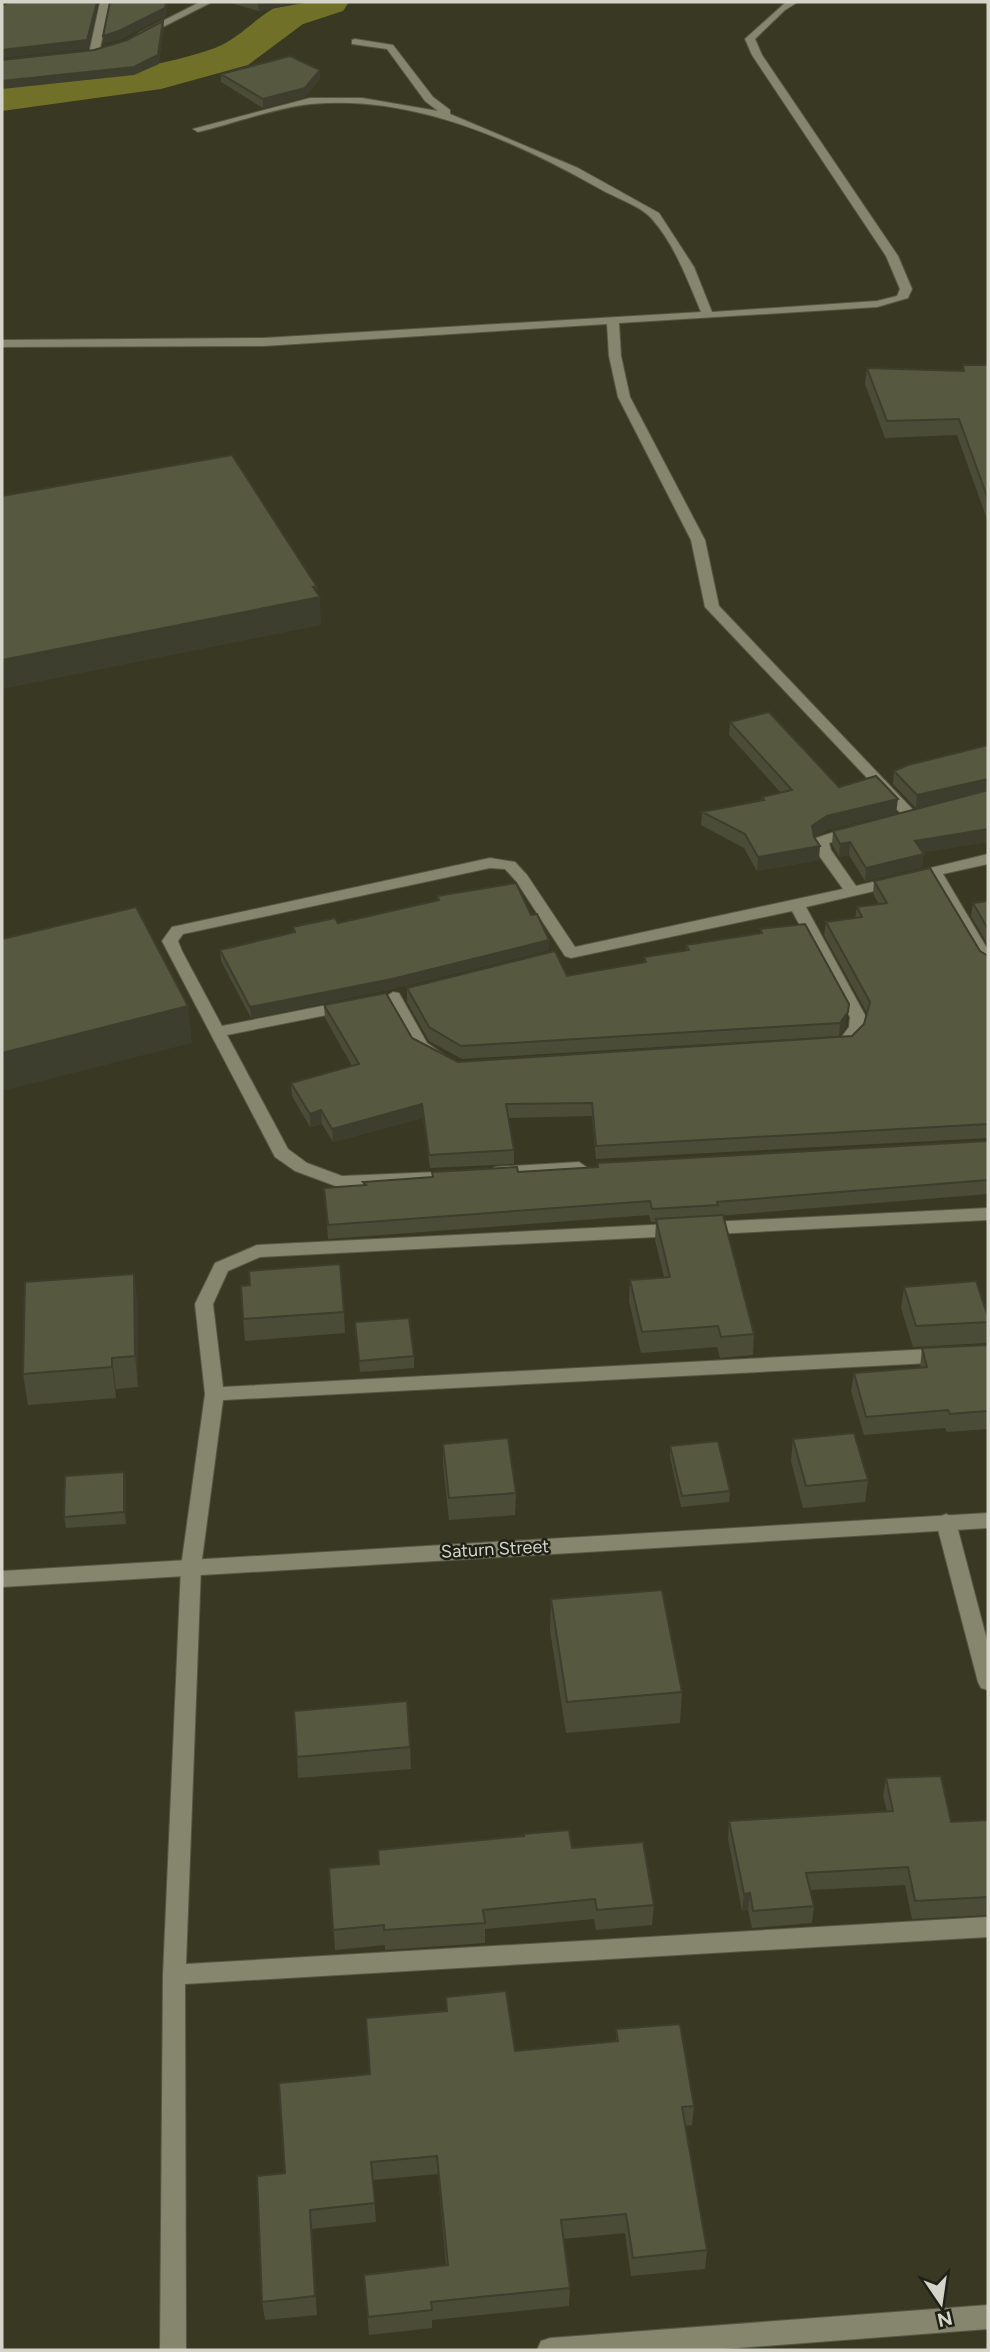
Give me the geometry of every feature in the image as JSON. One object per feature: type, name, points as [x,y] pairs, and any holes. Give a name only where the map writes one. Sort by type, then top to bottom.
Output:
[{"type":"street","points":[[2,9],[4,2]]},
{"type":"street","points":[[80,54],[99,51],[105,2]]},
{"type":"street","points":[[133,39],[207,2]]},
{"type":"street","points":[[2,344],[264,342],[877,304],[902,298],[906,289],[892,256],[750,39],[782,8],[793,2]]},
{"type":"street","points":[[355,42],[390,47],[429,99],[455,118]]},
{"type":"street","points":[[198,129],[310,101],[362,101],[419,109],[455,118],[574,170],[655,215],[688,267],[708,315]]},
{"type":"street","points":[[612,320],[615,356],[624,397],[698,540],[712,607],[911,816]]},
{"type":"street","points":[[851,890],[823,850],[821,841],[872,826]]},
{"type":"street","points":[[602,1167],[341,1182],[301,1167],[281,1153],[170,941],[178,930],[490,863],[510,865],[522,878],[565,954],[797,905],[988,859]]},
{"type":"street","points":[[934,872],[988,963]]},
{"type":"street","points":[[797,905],[858,1017],[857,1028],[845,1044],[817,1046]]},
{"type":"street","points":[[218,1032],[386,998],[421,1046],[446,1061]]},
{"type":"street","points":[[173,2350],[174,1975],[191,1567],[214,1394],[204,1304],[221,1267],[257,1251],[988,1214]]},
{"type":"street","points":[[214,1394],[988,1353]]},
{"type":"street","name":"Saturn Street","points":[[2,1579],[988,1520]]},
{"type":"street","points":[[946,1522],[988,1682]]},
{"type":"street","points":[[174,1975],[988,1927]]},
{"type":"street","points":[[550,2350],[988,2317]]},
{"type":"building","points":[[8,2],[97,2],[87,40],[2,50],[2,5]]},
{"type":"building","points":[[110,2],[166,2],[165,8],[103,36]]},
{"type":"building","points":[[163,21],[158,55],[134,67],[2,81],[2,60],[94,50],[127,40]]},
{"type":"building","points":[[290,56],[320,70],[305,88],[263,99],[221,74]]},
{"type":"building","points":[[963,365],[988,365],[988,499],[959,419],[887,421],[867,368],[964,371]]},
{"type":"building","points":[[232,455],[317,587],[313,587],[320,597],[2,660],[2,496]]},
{"type":"building","points":[[769,712],[839,787],[876,776],[898,799],[827,816],[812,826],[814,837],[820,846],[758,857],[745,834],[702,812],[764,800],[762,797],[792,790],[730,722]]},
{"type":"building","points":[[988,745],[988,779],[917,795],[894,771],[908,765]]},
{"type":"building","points":[[988,790],[988,829],[915,841],[924,854],[866,868],[850,842],[840,844],[833,831]]},
{"type":"building","points":[[930,868],[980,951],[988,956],[988,1124],[596,1146],[592,1103],[506,1104],[514,1150],[429,1155],[422,1104],[332,1129],[321,1110],[310,1114],[291,1083],[359,1064],[324,1005],[386,993],[412,1038],[458,1062],[852,1036],[864,1024],[870,1002],[826,922],[862,917],[857,907],[887,903],[874,881]]},
{"type":"building","points":[[516,883],[531,915],[537,914],[549,940],[392,979],[250,1007],[220,950],[295,932],[293,927],[335,918],[338,923],[439,900],[437,896]]},
{"type":"building","points":[[988,901],[988,929],[973,903]]},
{"type":"building","points":[[136,907],[188,1006],[2,1053],[2,939]]},
{"type":"building","points":[[805,924],[849,1004],[848,1012],[840,1023],[461,1046],[429,1027],[407,988],[555,951],[567,976],[646,962],[644,957],[689,950],[686,945],[762,933],[760,929]]},
{"type":"building","points":[[988,1141],[988,1180],[717,1202],[718,1205],[652,1209],[650,1201],[328,1225],[324,1188],[433,1177],[432,1172],[517,1167],[518,1172],[598,1167],[598,1163]]},
{"type":"building","points":[[723,1215],[754,1334],[721,1337],[718,1326],[642,1332],[630,1280],[670,1277],[656,1219]]},
{"type":"building","points":[[340,1264],[344,1312],[243,1319],[241,1286],[250,1285],[249,1271]]},
{"type":"building","points":[[134,1274],[135,1356],[112,1358],[112,1367],[23,1374],[25,1282]]},
{"type":"building","points":[[976,1281],[988,1322],[916,1326],[904,1287]]},
{"type":"building","points":[[409,1318],[414,1356],[359,1361],[355,1322]]},
{"type":"building","points":[[988,1345],[988,1411],[950,1414],[948,1410],[866,1417],[854,1373],[927,1367],[922,1348]]},
{"type":"building","points":[[854,1433],[868,1480],[806,1486],[793,1439]]},
{"type":"building","points":[[508,1438],[516,1493],[449,1498],[443,1444]]},
{"type":"building","points":[[718,1441],[730,1491],[682,1496],[670,1446]]},
{"type":"building","points":[[124,1472],[124,1512],[64,1517],[65,1476]]},
{"type":"building","points":[[662,1590],[682,1692],[567,1702],[551,1599]]},
{"type":"building","points":[[407,1701],[410,1747],[297,1757],[294,1711]]},
{"type":"building","points":[[941,1776],[951,1822],[988,1820],[988,1897],[915,1901],[908,1867],[806,1873],[814,1906],[753,1911],[750,1893],[744,1894],[729,1821],[893,1811],[886,1778]]},
{"type":"building","points":[[569,1830],[572,1848],[643,1842],[654,1905],[597,1910],[595,1899],[483,1910],[485,1923],[384,1930],[384,1925],[333,1930],[329,1868],[379,1864],[378,1850]]},
{"type":"building","points":[[506,1991],[515,2051],[618,2041],[616,2029],[680,2024],[694,2106],[682,2107],[707,2250],[633,2258],[626,2214],[561,2220],[570,2288],[431,2302],[432,2310],[368,2317],[364,2275],[448,2265],[437,2156],[371,2162],[375,2203],[310,2210],[315,2296],[262,2302],[257,2176],[285,2173],[279,2083],[370,2074],[366,2018],[447,2011],[446,1997]]},
{"type":"waterway","points":[[2,98],[161,76],[233,56],[288,15],[329,2]]}]
